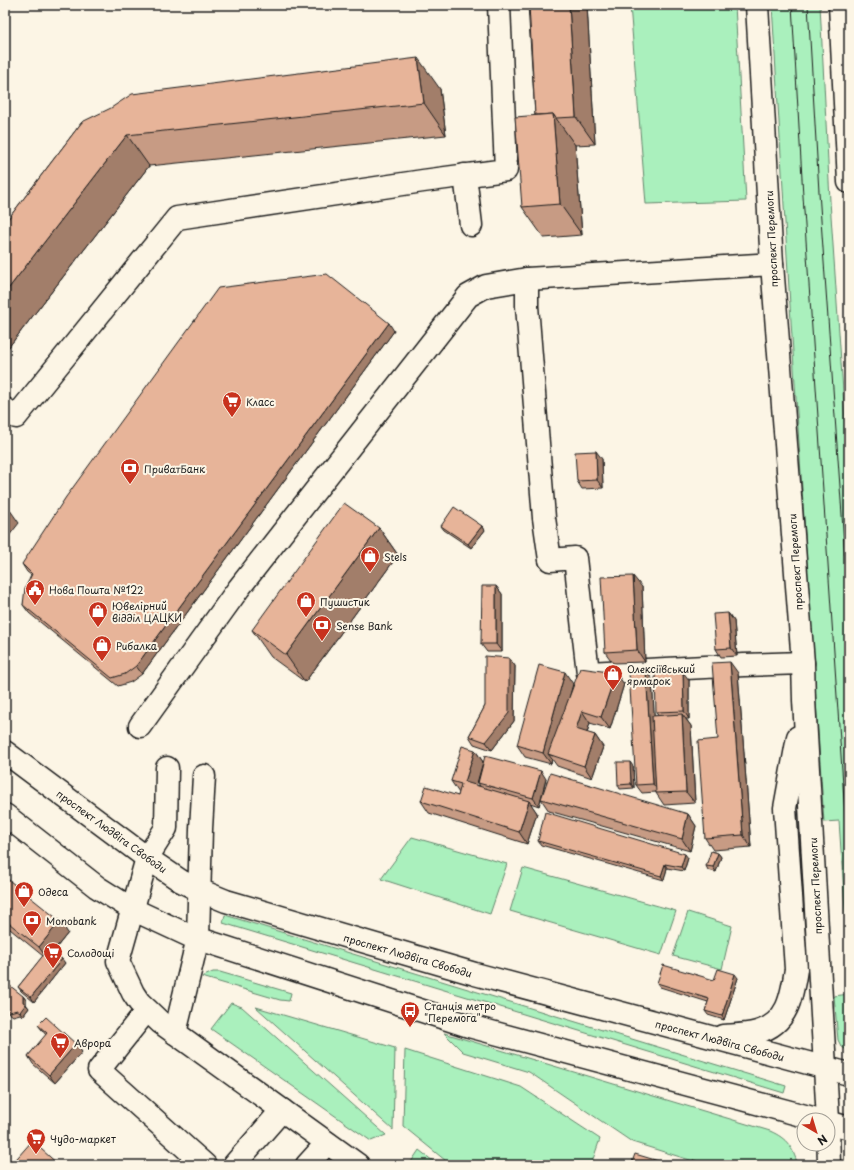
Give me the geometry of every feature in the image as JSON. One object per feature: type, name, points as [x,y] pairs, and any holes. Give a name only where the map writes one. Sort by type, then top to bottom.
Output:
[{"type":"main road","points":[[5,409],[16,417],[177,218],[506,170],[500,5]]},
{"type":"main road","name":"проспект Перемоги","points":[[757,5],[772,264],[803,663],[828,1112]]},
{"type":"main road","points":[[840,5],[849,182]]},
{"type":"main road","points":[[465,176],[470,225]]},
{"type":"main road","points":[[140,726],[239,588],[468,296],[486,286],[527,279],[772,264]]},
{"type":"main road","points":[[527,279],[527,306],[544,518],[550,560],[575,558],[588,673],[803,663]]},
{"type":"main road","points":[[712,1038],[757,1032],[770,1027],[781,1018],[793,991],[796,969],[786,808],[804,700]]},
{"type":"main road","name":"проспект Людвіга Свободи","points":[[5,752],[180,881],[226,901],[467,972],[849,1074]]},
{"type":"main road","points":[[167,768],[166,828],[147,858],[118,961],[133,993],[147,1010],[175,1033],[358,1165]]},
{"type":"main road","points":[[175,1033],[198,938],[204,776]]},
{"type":"main road","points":[[5,815],[97,887],[132,909],[198,938],[469,1026],[796,1114]]},
{"type":"main road","points":[[147,1010],[99,1070],[205,1165]]},
{"type":"main road","points":[[234,1165],[282,1110]]},
{"type":"main road","points":[[836,1124],[849,1128]]},
{"type":"main road","points":[[307,1165],[327,1143]]},
{"type":"main road","name":"проспект Перемоги","points":[[829,1152],[829,1165]]},
{"type":"green space","points":[[630,5],[735,5],[746,201],[646,204]]},
{"type":"green space","points":[[772,5],[820,5],[830,201],[849,479],[849,968],[839,821],[824,822]]},
{"type":"green space","points":[[412,837],[507,864],[490,914],[381,879]]},
{"type":"green space","points":[[523,868],[676,911],[661,955],[510,911]]},
{"type":"green space","points":[[688,912],[732,926],[722,969],[673,956]]},
{"type":"green space","points":[[225,915],[786,1086],[784,1093],[223,923]]},
{"type":"green space","points":[[213,972],[220,972],[291,993],[289,1001],[280,1000],[202,977]]},
{"type":"green space","points":[[849,994],[849,1052],[841,1046],[838,1040],[834,996]]},
{"type":"green space","points":[[231,1003],[242,1007],[386,1135],[371,1141],[211,1029]]},
{"type":"green space","points":[[256,1007],[395,1048],[393,1130]]},
{"type":"green space","points":[[444,1033],[770,1131],[781,1137],[788,1144],[794,1153],[798,1165],[706,1165],[632,1142],[529,1072],[463,1052]]},
{"type":"green space","points":[[405,1050],[521,1087],[600,1139],[591,1165],[451,1165],[403,1126]]},
{"type":"green space","points":[[419,1150],[438,1165],[409,1165]]},
{"type":"building","points":[[529,5],[569,5],[576,117],[556,118],[553,114],[535,115]]},
{"type":"building","points":[[418,58],[424,103],[127,135],[5,293],[5,223],[82,122],[111,108],[132,94]]},
{"type":"building","points":[[553,114],[560,204],[522,207],[515,117]]},
{"type":"building","name":"Класс","points":[[327,274],[389,323],[136,666],[125,674],[112,678],[23,605],[25,588],[32,574],[22,564],[66,497],[218,288]]},
{"type":"building","points":[[596,451],[597,480],[577,481],[575,452]]},
{"type":"building","points":[[344,503],[379,528],[286,655],[252,630]]},
{"type":"building","points":[[454,507],[482,526],[468,544],[441,526]]},
{"type":"building","points":[[633,576],[637,650],[605,652],[601,577]]},
{"type":"building","points":[[482,586],[496,586],[496,644],[481,644]]},
{"type":"building","points":[[728,613],[731,648],[716,649],[713,614]]},
{"type":"building","points":[[485,656],[509,658],[509,713],[486,742],[469,736],[485,706]]},
{"type":"building","points":[[730,662],[743,835],[705,838],[698,741],[718,739],[712,663]]},
{"type":"building","points":[[539,665],[565,672],[543,753],[517,745]]},
{"type":"building","points":[[580,668],[616,673],[601,717],[582,711],[576,729],[595,735],[584,766],[548,754]]},
{"type":"building","points":[[646,671],[653,784],[636,785],[629,672]]},
{"type":"building","points":[[683,672],[684,711],[656,712],[655,673]]},
{"type":"building","points":[[682,714],[686,792],[656,793],[652,716]]},
{"type":"building","points":[[462,746],[475,750],[465,782],[529,801],[519,832],[421,801],[426,786],[458,796],[461,784],[451,781]]},
{"type":"building","points":[[485,756],[541,771],[533,798],[478,783]]},
{"type":"building","points":[[617,762],[630,762],[631,784],[618,785]]},
{"type":"building","points":[[550,773],[688,814],[682,839],[541,799]]},
{"type":"building","points":[[545,812],[685,854],[681,867],[665,864],[661,876],[538,841]]},
{"type":"building","points":[[711,851],[718,853],[713,867],[706,866]]},
{"type":"building","points":[[5,877],[60,921],[39,947],[5,920]]},
{"type":"building","points":[[49,948],[62,959],[31,997],[18,987]]},
{"type":"building","points":[[663,965],[714,980],[718,969],[735,974],[722,1016],[705,1011],[709,999],[657,983]]},
{"type":"building","points":[[9,985],[23,996],[23,1002],[26,1004],[20,1012],[17,1010],[10,1012],[5,1008],[5,990]]},
{"type":"building","points":[[46,1017],[76,1044],[49,1075],[28,1056],[47,1033],[38,1025]]},
{"type":"building","name":"Чудо-маркет","points":[[32,1141],[59,1165],[11,1165]]},
{"type":"building","points":[[635,1154],[672,1165],[631,1165]]},
{"type":"building","points":[[693,1160],[707,1165],[691,1165]]},
{"type":"tram line","points":[[792,5],[803,196],[849,873]]},
{"type":"tram line","points":[[808,5],[819,192],[849,613]]},
{"type":"place","name":"Класс","points":[[232,418]]},
{"type":"place","name":"ПриватБанк","points":[[130,485]]},
{"type":"place","name":"Stels","points":[[370,573]]},
{"type":"place","name":"Нова Пошта №122","points":[[35,606]]},
{"type":"place","name":"Пушистик","points":[[306,618]]},
{"type":"place","name":"Ювелірний відділ ЦАЦКИ","points":[[98,628]]},
{"type":"place","name":"Sense Bank","points":[[322,642]]},
{"type":"place","name":"Рибалка","points":[[102,662]]},
{"type":"place","name":"Олексіївський ярмарок","points":[[613,691]]},
{"type":"place","name":"Одеса","points":[[24,908]]},
{"type":"place","name":"Monobank","points":[[32,937]]},
{"type":"place","name":"Солодощі","points":[[53,969]]},
{"type":"place","name":"Станція метро \"Перемога\"","points":[[410,1028]]},
{"type":"place","name":"Аврора","points":[[60,1059]]},
{"type":"place","name":"Чудо-маркет","points":[[36,1155]]}]
